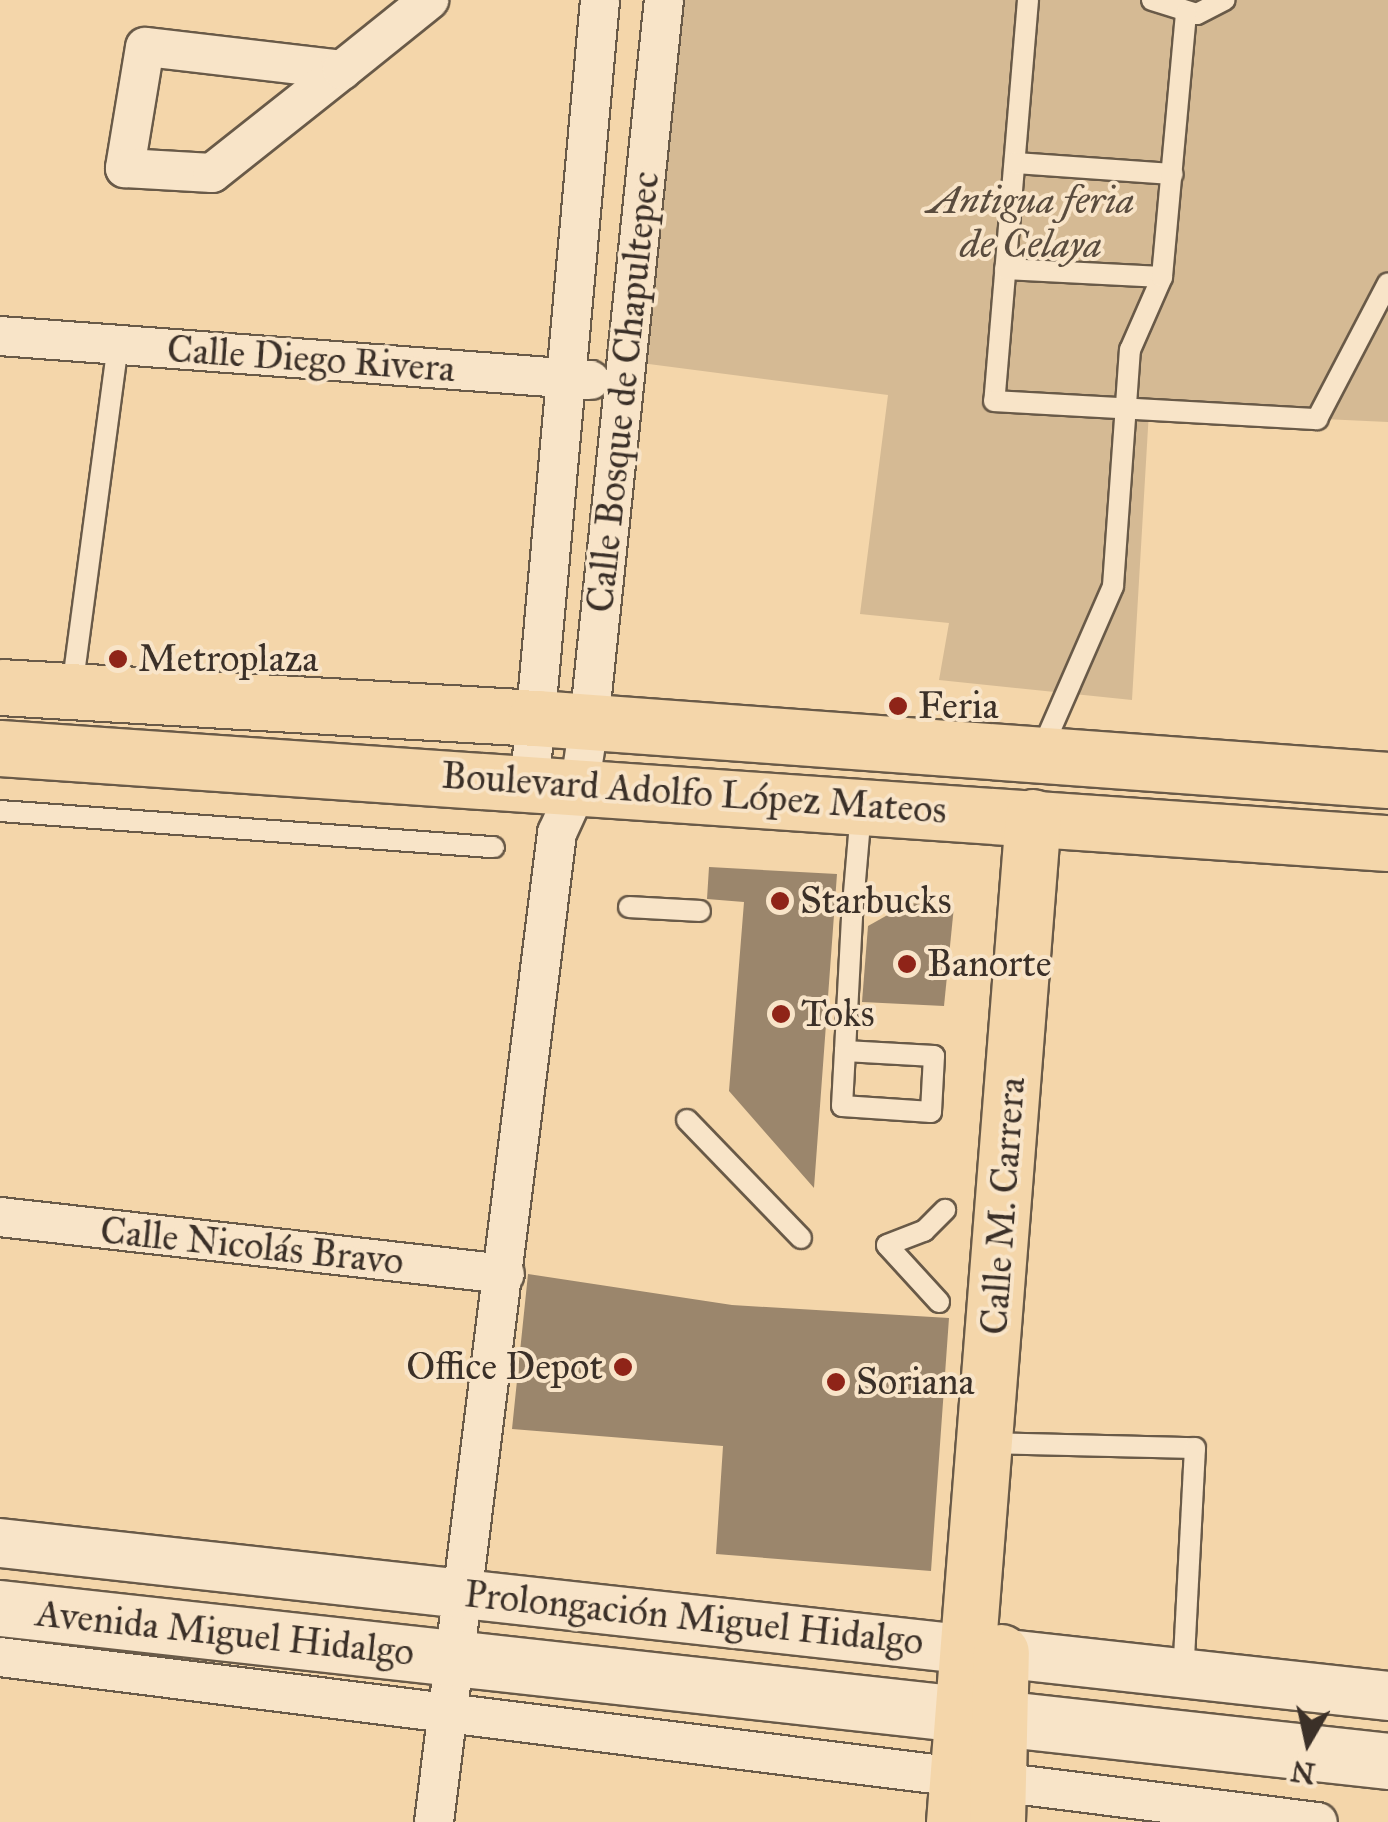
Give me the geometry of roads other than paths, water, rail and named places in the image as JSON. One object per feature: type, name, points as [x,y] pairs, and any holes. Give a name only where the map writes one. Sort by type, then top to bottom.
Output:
[{"type":"main road","name":"Boulevard Adolfo López Mateos","points":[[0,687],[562,721],[1388,780]]},
{"type":"main road","name":"Boulevard Adolfo López Mateos","points":[[0,748],[555,782],[1388,843]]},
{"type":"main road","name":"Calle M. Carrera","points":[[977,1801],[986,1650],[985,1444],[1033,817]]},
{"type":"main road","name":"Avenida Miguel Hidalgo","points":[[0,1608],[451,1658]]},
{"type":"main road","name":"Prolongación Miguel Hidalgo","points":[[451,1658],[1388,1760]]},
{"type":"street","points":[[342,70],[145,47],[125,168],[212,173],[342,70],[429,0]]},
{"type":"street","name":"Calle Bosque de Chapultepec","points":[[555,782],[562,721],[568,378],[600,0]]},
{"type":"street","name":"Calle Bosque de Chapultepec","points":[[555,782],[562,721],[622,383],[664,0]]},
{"type":"street","name":"Calle Diego Rivera","points":[[0,336],[622,383]]},
{"type":"street","name":"Calle M. Carrera","points":[[1033,817],[1038,757]]},
{"type":"street","points":[[434,1822],[451,1658],[464,1592],[505,1274],[556,833],[555,782]]},
{"type":"street","name":"Calle Nicolás Bravo","points":[[0,1218],[505,1274]]},
{"type":"street","name":"Prolongación Miguel Hidalgo","points":[[0,1543],[1388,1696]]},
{"type":"street","points":[[0,1657],[446,1714],[977,1801],[1318,1822]]},
{"type":"lane","points":[[1028,0],[994,401],[1317,418],[1388,283]]},
{"type":"lane","points":[[1152,0],[1186,14],[1225,0]]},
{"type":"lane","points":[[1038,757],[1112,586],[1130,350],[1162,277],[1186,14]]},
{"type":"lane","points":[[1015,162],[1173,174]]},
{"type":"lane","points":[[1005,269],[1162,277]]},
{"type":"lane","points":[[71,691],[118,344]]},
{"type":"lane","points":[[845,1051],[934,1056],[931,1112],[842,1106],[845,1051],[862,805]]},
{"type":"lane","points":[[0,810],[494,847]]},
{"type":"lane","points":[[629,907],[700,911]]},
{"type":"lane","points":[[687,1120],[801,1238]]},
{"type":"lane","points":[[938,1302],[888,1245],[924,1231],[944,1210]]},
{"type":"lane","points":[[985,1444],[1195,1448],[1183,1674]]},
{"type":"place","name":"Metroplaza","points":[[118,659]]},
{"type":"place","name":"Feria","points":[[898,706]]},
{"type":"place","name":"Starbucks","points":[[780,901]]},
{"type":"place","name":"Banorte","points":[[907,964]]},
{"type":"place","name":"Toks","points":[[781,1014]]},
{"type":"place","name":"Office Depot","points":[[623,1367]]},
{"type":"place","name":"Soriana","points":[[836,1382]]},
{"type":"park label","name":"Antigua feria de Celaya","points":[[1031,223]]}]
